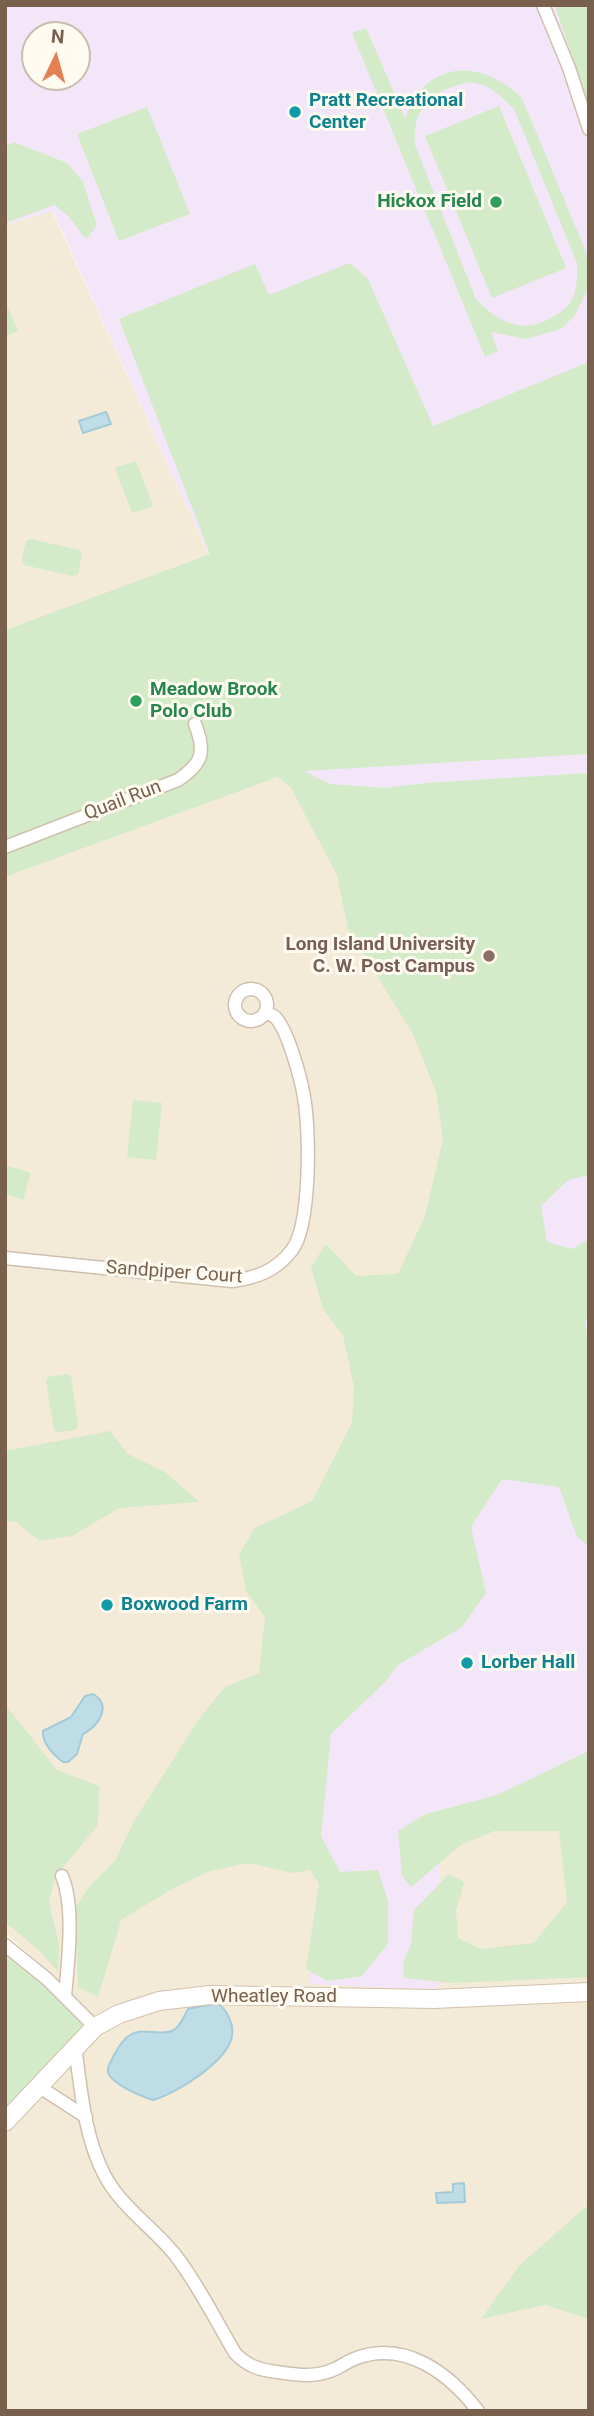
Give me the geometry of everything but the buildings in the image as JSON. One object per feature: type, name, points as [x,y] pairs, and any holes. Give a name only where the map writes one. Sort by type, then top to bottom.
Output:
[{"type":"main road","name":"Wheatley Road","points":[[5,2122],[95,2027],[119,2014],[159,2001],[209,1995],[434,1998],[589,1992]]},
{"type":"street","points":[[544,5],[589,128]]},
{"type":"street","name":"Quail Run","points":[[5,847],[186,775],[198,763],[202,748],[195,724]]},
{"type":"street","name":"Sandpiper Court","points":[[5,1258],[232,1281],[251,1279],[277,1266],[293,1248],[302,1228],[307,1126],[304,1096],[284,1034],[275,1018],[265,1012]]},
{"type":"street","points":[[62,1876],[66,1884],[69,1932],[65,1996]]},
{"type":"street","points":[[5,1945],[65,1996],[95,2027]]},
{"type":"street","points":[[75,2046],[93,2149],[105,2178],[125,2205],[177,2258],[235,2353],[243,2361],[259,2370],[311,2376],[333,2370],[355,2359],[379,2354],[399,2354],[432,2367],[452,2381],[478,2411]]},
{"type":"street","points":[[38,2086],[86,2117]]},
{"type":"shaded area","name":"Long Island University C. W. Post Campus","points":[[5,5],[589,5],[589,1980],[583,1805],[440,1832],[437,1990],[309,1984],[327,1862],[208,1839],[483,1140],[294,771],[209,555],[53,211],[5,225]]},
{"type":"shaded area","points":[[52,211],[209,555],[5,630],[5,225]]},
{"type":"shaded area","points":[[294,771],[483,1140],[327,1862],[437,1989],[440,1832],[583,1805],[589,1980],[589,2411],[5,2411],[5,2130],[95,2027],[86,2009],[5,1932],[5,877]]},
{"type":"green space","points":[[555,5],[589,5],[589,109]]},
{"type":"green space","points":[[366,28],[405,118],[416,94],[429,82],[456,71],[483,74],[510,88],[522,98],[588,257],[589,286],[575,315],[561,329],[526,339],[491,332],[498,351],[485,357],[352,33]],"holes":[[[470,82],[494,91],[514,109],[577,263],[576,288],[571,301],[558,314],[539,324],[529,326],[510,323],[492,313],[476,299],[415,145],[417,120],[428,101],[446,89]]]},
{"type":"green space","name":"Hickox Field","points":[[499,106],[566,268],[492,298],[425,136]]},
{"type":"green space","points":[[147,107],[190,214],[119,241],[77,134]]},
{"type":"green space","points":[[14,142],[67,163],[83,182],[97,226],[86,239],[68,216],[55,205],[5,223],[5,147]]},
{"type":"green space","points":[[350,263],[368,279],[433,426],[589,362],[589,754],[304,771],[330,784],[385,788],[589,773],[589,1175],[568,1180],[541,1206],[547,1242],[572,1249],[589,1239],[589,1308],[585,1325],[589,1342],[589,1546],[577,1537],[559,1487],[502,1479],[471,1527],[486,1593],[462,1627],[398,1665],[386,1681],[331,1734],[321,1836],[340,1872],[378,1870],[388,1901],[388,1944],[362,1976],[327,1981],[306,1969],[319,1884],[310,1870],[293,1873],[248,1863],[210,1871],[172,1889],[121,1920],[98,1997],[78,1987],[75,1908],[89,1887],[115,1861],[134,1821],[201,1716],[225,1687],[259,1673],[265,1617],[246,1591],[239,1554],[255,1528],[312,1501],[352,1423],[354,1387],[343,1335],[323,1309],[311,1267],[326,1244],[356,1276],[398,1274],[425,1216],[443,1139],[436,1092],[413,1034],[348,929],[337,875],[291,788],[278,777],[5,877],[5,630],[210,554],[119,319],[255,264],[269,295]]},
{"type":"green space","points":[[5,301],[18,331],[5,337]]},
{"type":"green space","points":[[136,461],[153,506],[132,513],[115,468]]},
{"type":"green space","points":[[31,539],[79,550],[82,554],[78,574],[73,576],[24,565],[22,560],[26,541]]},
{"type":"green space","points":[[133,1100],[162,1103],[156,1160],[127,1157]]},
{"type":"green space","points":[[5,1165],[31,1173],[23,1200],[5,1194]]},
{"type":"green space","points":[[67,1374],[71,1376],[78,1425],[76,1430],[58,1432],[54,1430],[46,1381],[48,1377]]},
{"type":"green space","points":[[110,1431],[128,1454],[165,1472],[199,1502],[119,1508],[72,1536],[40,1541],[16,1522],[5,1521],[5,1451]]},
{"type":"green space","points":[[5,1704],[57,1770],[99,1786],[98,1825],[55,1877],[49,1902],[59,1945],[58,1972],[41,1952],[5,1922]]},
{"type":"green space","points":[[589,1751],[589,1977],[453,1983],[404,1978],[403,1963],[411,1944],[414,1910],[449,1874],[464,1882],[456,1910],[458,1938],[481,1949],[534,1943],[567,1902],[559,1831],[494,1831],[461,1845],[411,1887],[402,1876],[398,1831],[426,1814],[497,1795]]},
{"type":"green space","points":[[5,1948],[95,2027],[5,2120]]},
{"type":"green space","points":[[589,2204],[589,2319],[545,2305],[481,2319],[519,2266]]},
{"type":"water","points":[[106,412],[111,424],[83,433],[79,421]]},
{"type":"water","points":[[93,1694],[102,1704],[101,1716],[94,1726],[83,1734],[77,1754],[68,1762],[63,1762],[52,1752],[43,1731],[71,1717],[85,1696]]},
{"type":"water","points":[[217,2003],[228,2015],[232,2036],[221,2056],[187,2084],[153,2100],[110,2077],[110,2062],[130,2035],[172,2031],[180,2025],[188,2009]]},
{"type":"water","points":[[464,2183],[465,2202],[437,2203],[436,2193],[453,2192],[453,2184]]},
{"type":"place","name":"Pratt Recreational Center","points":[[295,112]]},
{"type":"place","name":"Hickox Field","points":[[496,202]]},
{"type":"place","name":"Meadow Brook Polo Club","points":[[136,701]]},
{"type":"place","name":"Long Island University C. W. Post Campus","points":[[489,956]]},
{"type":"place","name":"Boxwood Farm","points":[[107,1605]]},
{"type":"place","name":"Lorber Hall","points":[[467,1663]]}]
